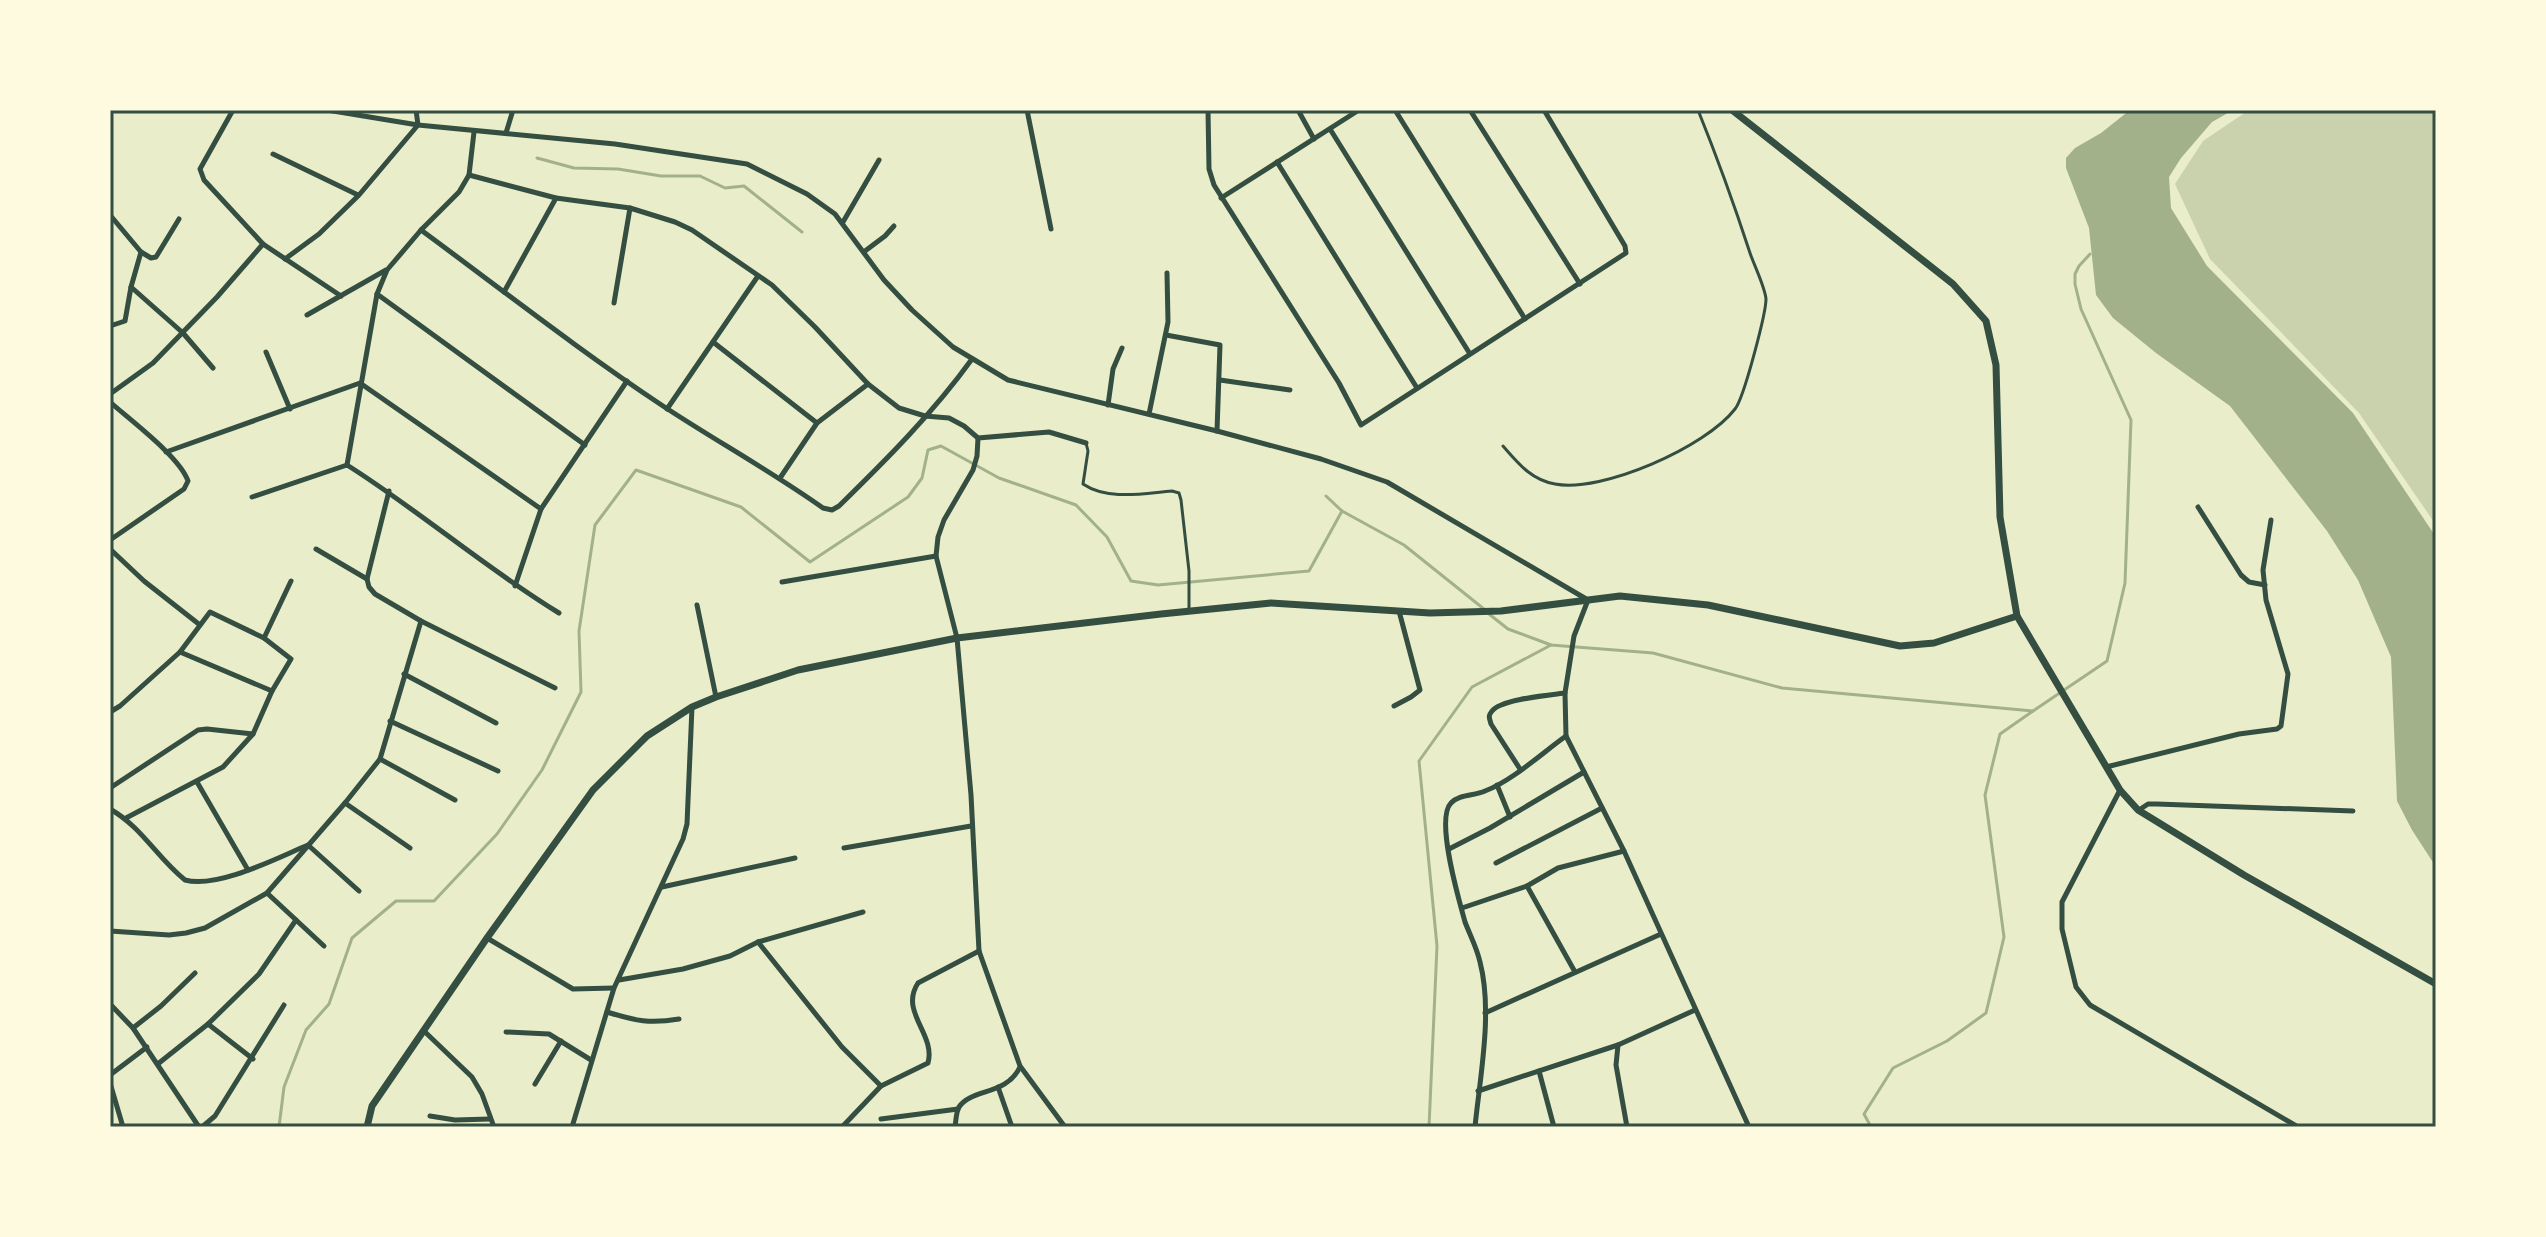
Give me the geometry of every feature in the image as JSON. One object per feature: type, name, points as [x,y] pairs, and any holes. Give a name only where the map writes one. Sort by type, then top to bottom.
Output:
[{"type":"main road","points":[[1732,110],[1953,284],[1986,321],[1996,365],[2000,517],[2017,616],[2120,790],[2138,810],[2244,875],[2436,984]]},
{"type":"main road","points":[[367,1127],[372,1106],[593,790],[647,736],[692,707],[798,670],[957,638],[1271,603],[1430,613],[1501,611],[1620,596],[1708,605],[1900,646],[1934,643],[2017,616]]},
{"type":"street","points":[[233,110],[200,169],[204,180],[263,244],[341,296]]},
{"type":"street","points":[[327,110],[418,125],[615,144],[747,164],[821,203],[843,222],[884,280],[912,310],[953,347],[1008,380],[1217,431],[1321,459],[1387,482],[1588,600],[1574,636],[1565,693],[1566,736],[1624,851],[1749,1127]]},
{"type":"street","points":[[285,259],[319,234],[359,195],[418,125],[416,110]]},
{"type":"street","points":[[506,133],[513,110]]},
{"type":"street","points":[[1027,110],[1051,229]]},
{"type":"street","points":[[1208,110],[1209,169],[1221,198],[1339,383],[1361,425],[1626,253],[1625,246],[1544,110]]},
{"type":"street","points":[[1298,110],[1314,139]]},
{"type":"street","points":[[1221,198],[1359,110]]},
{"type":"street","points":[[1395,110],[1525,319]]},
{"type":"street","points":[[1470,110],[1580,284]]},
{"type":"street","points":[[1330,129],[1470,354]]},
{"type":"street","points":[[347,465],[377,294],[387,270],[459,192],[469,175],[474,132]]},
{"type":"street","points":[[273,154],[359,195]]},
{"type":"street","points":[[843,222],[879,160]]},
{"type":"street","points":[[1277,162],[1417,388]]},
{"type":"street","points":[[469,175],[556,198],[630,208],[692,230],[772,285],[868,384],[899,408],[957,421],[978,438],[1049,432],[1086,443]]},
{"type":"street","points":[[504,292],[556,198]]},
{"type":"street","points":[[614,303],[630,208]]},
{"type":"street","points":[[110,215],[141,252],[151,258],[156,257],[179,219]]},
{"type":"street","points":[[864,251],[894,226]]},
{"type":"street","points":[[421,230],[667,409],[823,508],[832,510],[886,460],[953,386],[972,359]]},
{"type":"street","points":[[110,394],[153,363],[263,244]]},
{"type":"street","points":[[110,326],[125,321],[141,252]]},
{"type":"street","points":[[307,315],[387,270]]},
{"type":"street","points":[[1149,414],[1168,322],[1167,273]]},
{"type":"street","points":[[667,409],[758,276]]},
{"type":"street","points":[[131,287],[183,333],[213,368]]},
{"type":"street","points":[[377,294],[585,445]]},
{"type":"street","points":[[1166,335],[1220,345],[1217,431]]},
{"type":"street","points":[[713,342],[817,423]]},
{"type":"street","points":[[1108,405],[1113,369],[1122,348]]},
{"type":"street","points":[[266,352],[290,409]]},
{"type":"street","points":[[1220,380],[1290,390]]},
{"type":"street","points":[[515,586],[541,509],[627,381]]},
{"type":"street","points":[[166,452],[360,383]]},
{"type":"street","points":[[360,383],[541,509]]},
{"type":"street","points":[[780,478],[817,423],[868,384]]},
{"type":"street","points":[[110,402],[166,452],[188,481],[184,489],[110,540]]},
{"type":"street","points":[[978,438],[973,470],[944,520],[936,556],[957,638],[971,795],[979,951],[1020,1066],[1065,1127]]},
{"type":"street","points":[[347,465],[389,491],[515,586],[559,613]]},
{"type":"street","points":[[252,497],[347,465]]},
{"type":"street","points":[[389,491],[367,579],[369,587],[375,594],[421,621],[555,688]]},
{"type":"street","points":[[2198,507],[2241,575],[2249,582],[2265,585]]},
{"type":"street","points":[[2106,767],[2281,726],[2288,674],[2266,600],[2263,570],[2271,520]]},
{"type":"street","points":[[110,549],[144,581],[200,625]]},
{"type":"street","points":[[316,549],[367,579]]},
{"type":"street","points":[[782,582],[936,556]]},
{"type":"street","points":[[264,638],[291,581]]},
{"type":"street","points":[[697,605],[716,697]]},
{"type":"street","points":[[1394,706],[1420,690],[1399,611]]},
{"type":"street","points":[[110,712],[180,652],[210,612],[264,638],[291,659],[272,691],[253,734],[223,767],[126,818]]},
{"type":"street","points":[[110,931],[169,935],[186,933],[205,928],[267,893],[380,759],[421,621]]},
{"type":"street","points":[[180,652],[272,691]]},
{"type":"street","points":[[404,674],[496,723]]},
{"type":"street","points":[[1520,769],[1491,724],[1491,712],[1510,702],[1565,693]]},
{"type":"street","points":[[572,1127],[614,988],[683,839],[687,824],[692,707]]},
{"type":"street","points":[[390,721],[498,771]]},
{"type":"street","points":[[110,788],[198,730],[253,734]]},
{"type":"street","points":[[1475,1127],[1485,1013],[1480,962],[1462,908],[1445,817],[1450,803],[1487,791],[1566,736]]},
{"type":"street","points":[[380,759],[455,800]]},
{"type":"street","points":[[1449,849],[1510,817],[1584,772]]},
{"type":"street","points":[[197,782],[248,870]]},
{"type":"street","points":[[1497,785],[1510,817]]},
{"type":"street","points":[[2120,790],[2062,902],[2062,929],[2076,987],[2090,1005],[2298,1127]]},
{"type":"street","points":[[345,803],[410,848]]},
{"type":"street","points":[[2138,810],[2148,804],[2157,804],[2353,811]]},
{"type":"street","points":[[1496,863],[1602,808]]},
{"type":"street","points":[[111,812],[126,818],[185,880],[204,882],[248,870],[308,845]]},
{"type":"street","points":[[844,848],[971,826]]},
{"type":"street","points":[[308,845],[359,891]]},
{"type":"street","points":[[1462,908],[1527,886],[1558,868],[1624,851]]},
{"type":"street","points":[[661,887],[795,858]]},
{"type":"street","points":[[1527,886],[1575,972]]},
{"type":"street","points":[[267,893],[324,946]]},
{"type":"street","points":[[618,980],[683,969],[730,956],[758,942],[863,912]]},
{"type":"street","points":[[159,1063],[208,1024],[259,974],[296,920]]},
{"type":"street","points":[[1485,1013],[1661,934]]},
{"type":"street","points":[[487,938],[573,989],[614,988]]},
{"type":"street","points":[[758,942],[842,1047],[881,1086]]},
{"type":"street","points":[[842,1127],[881,1086],[928,1063],[929,1045],[912,1004],[914,989],[918,983],[979,951]]},
{"type":"street","points":[[133,1028],[195,973]]},
{"type":"street","points":[[110,1004],[159,1063],[200,1127],[215,1116],[284,1005]]},
{"type":"street","points":[[1478,1091],[1618,1045],[1695,1010]]},
{"type":"street","points":[[607,1012],[639,1022],[679,1019]]},
{"type":"street","points":[[208,1024],[253,1059]]},
{"type":"street","points":[[424,1031],[472,1077],[494,1127]]},
{"type":"street","points":[[506,1032],[549,1034],[591,1060]]},
{"type":"street","points":[[535,1084],[561,1041]]},
{"type":"street","points":[[1618,1045],[1616,1065],[1627,1127]]},
{"type":"street","points":[[110,1075],[147,1047]]},
{"type":"street","points":[[955,1127],[958,1109],[965,1101],[1015,1077],[1020,1066]]},
{"type":"street","points":[[1539,1071],[1554,1127]]},
{"type":"street","points":[[110,1083],[123,1127]]},
{"type":"street","points":[[998,1087],[1012,1127]]},
{"type":"street","points":[[881,1119],[958,1109]]},
{"type":"street","points":[[430,1116],[455,1120],[490,1119]]},
{"type":"lane","points":[[1503,446],[1534,477],[1553,484],[1573,486],[1608,480],[1658,461],[1693,443],[1722,423],[1736,408],[1745,391],[1766,299],[1721,165],[1698,110]]},
{"type":"lane","points":[[1086,443],[1088,451],[1083,484],[1090,489],[1123,495],[1179,493],[1189,571],[1189,611]]},
{"type":"shaded area","points":[[2130,110],[2233,110],[2212,122],[2181,158],[2169,177],[2171,208],[2207,266],[2353,413],[2436,537],[2436,867],[2397,801],[2391,657],[2358,580],[2327,531],[2230,406],[2113,318],[2096,295],[2089,228],[2066,168],[2066,158],[2075,148],[2101,133]]},
{"type":"shaded area","points":[[2249,110],[2436,110],[2436,525],[2359,413],[2210,259],[2175,184],[2203,141]]},
{"type":"waterway","points":[[537,158],[574,168],[618,169],[661,176],[700,176],[725,188],[744,186],[802,232]]},
{"type":"waterway","points":[[1489,614],[1508,629],[1551,645],[1653,653],[1782,688],[2033,711],[2107,661],[2125,583],[2131,420],[2081,309],[2075,274],[2090,254]]},
{"type":"waterway","points":[[279,1127],[284,1087],[306,1030],[329,1004],[352,938],[396,901],[434,901],[497,834],[542,770],[581,692],[579,631],[595,525],[636,470],[741,507],[810,562],[908,497],[922,478],[928,450],[941,446],[999,478],[1076,505],[1107,537],[1131,581],[1158,585],[1309,571],[1342,511]]},
{"type":"waterway","points":[[1326,496],[1342,511],[1404,545],[1484,609]]},
{"type":"waterway","points":[[1429,1127],[1437,946],[1419,761],[1472,687],[1551,645]]},
{"type":"waterway","points":[[1871,1127],[1864,1114],[1893,1068],[1947,1041],[1986,1013],[2004,937],[1985,795],[2000,734],[2033,711]]}]
